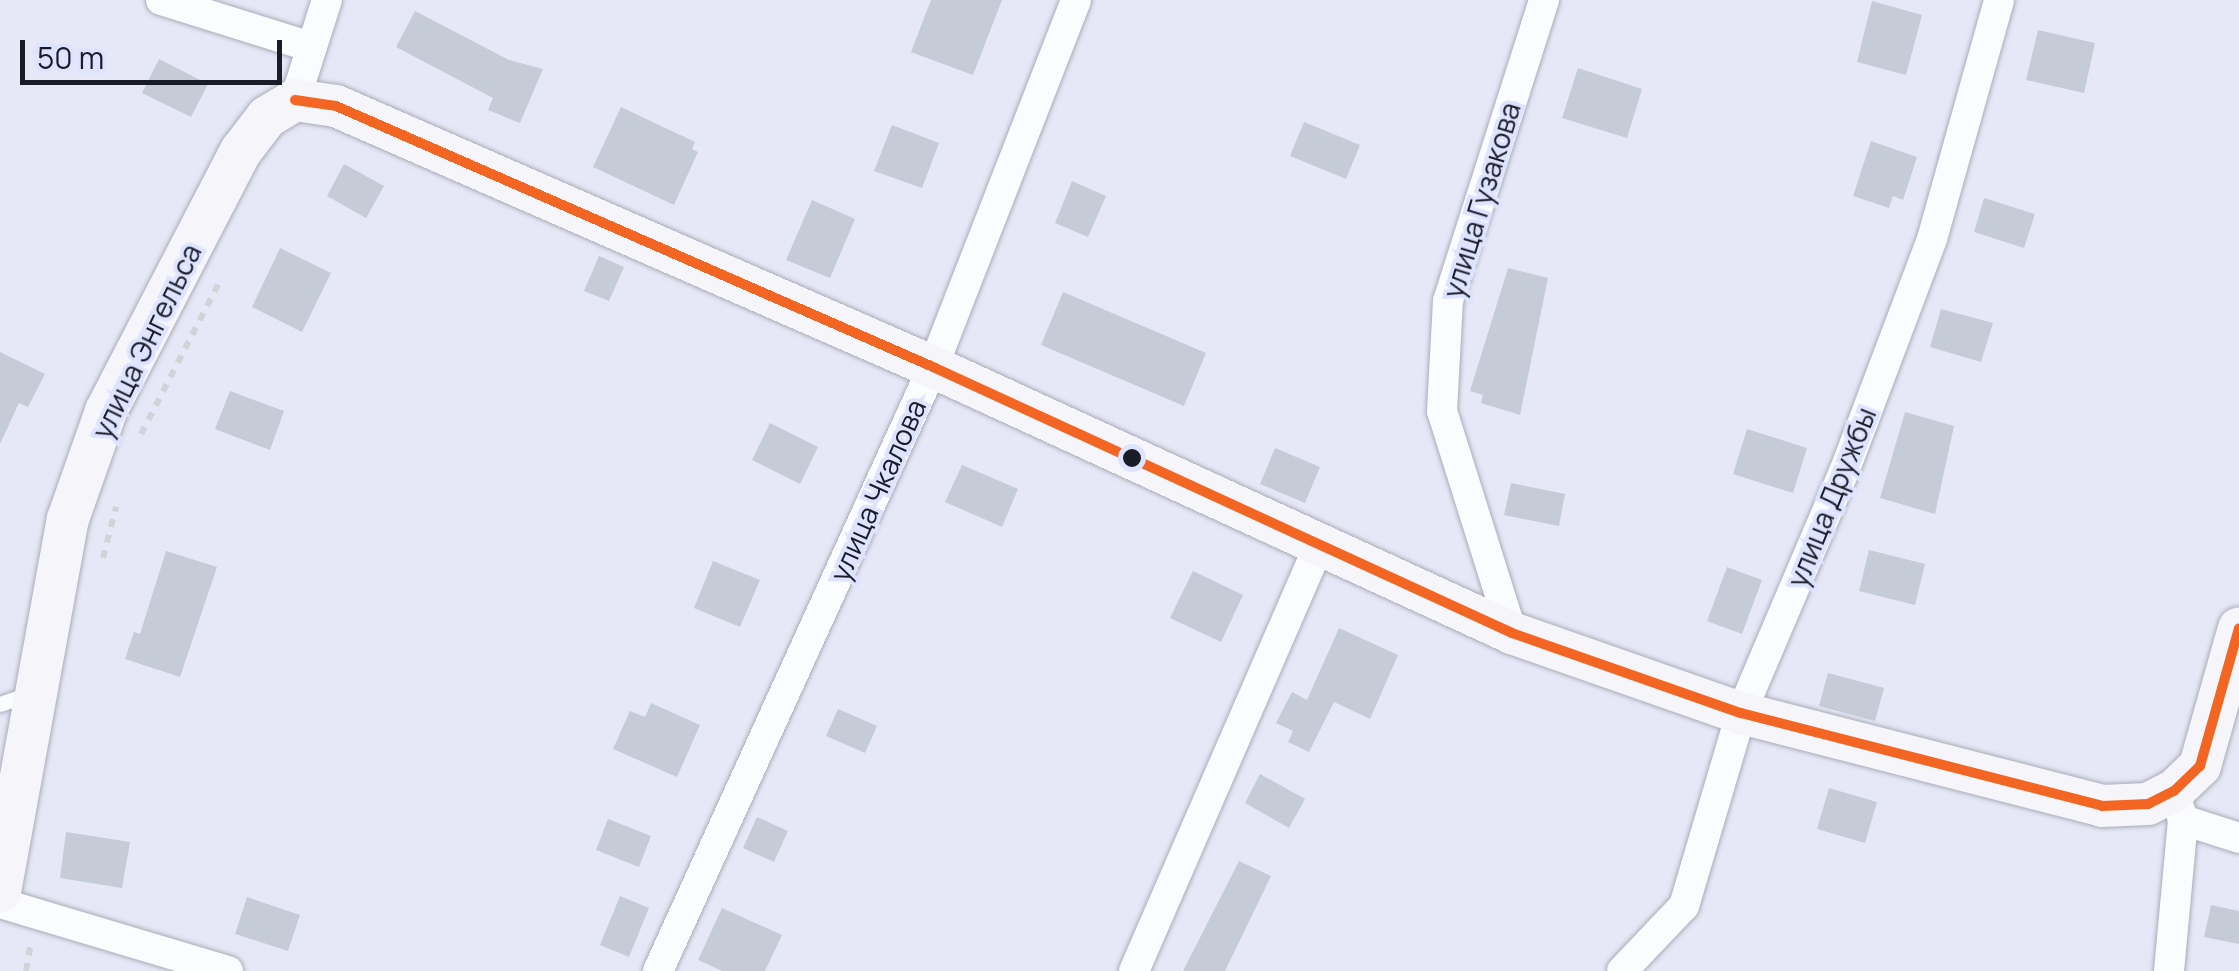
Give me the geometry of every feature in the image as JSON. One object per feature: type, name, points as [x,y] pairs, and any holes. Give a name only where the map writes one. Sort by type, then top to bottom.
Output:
[{"type":"main road","points":[[295,100],[336,106],[933,367],[1318,548],[1512,633],[1741,713],[2102,806],[2179,805],[2200,766],[2239,628]]},
{"type":"main road","name":"улица Энгельса","points":[[0,892],[16,699],[68,519],[106,411],[241,151],[267,117],[295,100]]},
{"type":"street","points":[[161,0],[308,46]]},
{"type":"street","points":[[295,100],[308,46],[327,0]]},
{"type":"street","name":"улица Чкалова","points":[[658,971],[933,367],[1076,0]]},
{"type":"street","name":"улица Гузакова","points":[[1512,633],[1468,504],[1443,392],[1448,300],[1544,0]]},
{"type":"street","name":"улица Дружбы","points":[[1622,971],[1684,906],[1741,713],[1844,472],[1932,239],[1999,0]]},
{"type":"street","points":[[1134,971],[1318,548]]},
{"type":"street","points":[[2169,971],[2179,805],[2239,838]]},
{"type":"street","points":[[0,903],[228,971]]},
{"type":"path","points":[[138,440],[224,271]]},
{"type":"path","points":[[100,571],[120,495]]},
{"type":"path","points":[[26,971],[32,933]]},
{"type":"building","points":[[931,0],[1002,0],[973,75],[911,52]]},
{"type":"building","points":[[1872,1],[1922,15],[1906,75],[1857,62]]},
{"type":"building","points":[[415,11],[509,60],[543,69],[520,123],[488,110],[493,98],[396,47]]},
{"type":"building","points":[[2038,30],[2095,43],[2084,93],[2026,80]]},
{"type":"building","points":[[159,59],[208,84],[191,117],[142,93]]},
{"type":"building","points":[[1578,68],[1642,89],[1627,138],[1562,118]]},
{"type":"building","points":[[621,107],[695,142],[692,149],[698,152],[674,205],[593,167]]},
{"type":"building","points":[[1304,122],[1360,145],[1346,179],[1290,156]]},
{"type":"building","points":[[892,125],[939,143],[922,188],[874,171]]},
{"type":"building","points":[[1871,141],[1917,157],[1903,200],[1893,196],[1889,208],[1853,196]]},
{"type":"building","points":[[344,164],[384,186],[366,218],[327,196]]},
{"type":"building","points":[[1072,181],[1106,196],[1088,237],[1055,223]]},
{"type":"building","points":[[1984,198],[2035,214],[2024,248],[1974,232]]},
{"type":"building","points":[[812,200],[855,219],[830,278],[786,260]]},
{"type":"building","points":[[280,248],[331,273],[302,332],[252,307]]},
{"type":"building","points":[[599,256],[624,267],[609,301],[584,291]]},
{"type":"building","points":[[1508,268],[1548,278],[1520,415],[1481,403],[1483,395],[1470,391]]},
{"type":"building","points":[[1063,292],[1206,353],[1184,406],[1041,345]]},
{"type":"building","points":[[1941,309],[1993,323],[1981,362],[1930,347]]},
{"type":"building","points":[[0,352],[45,374],[28,407],[19,403],[0,444]]},
{"type":"building","points":[[230,391],[284,411],[270,450],[215,429]]},
{"type":"building","points":[[1905,412],[1954,426],[1935,514],[1880,498]]},
{"type":"building","points":[[770,423],[818,447],[800,484],[752,460]]},
{"type":"building","points":[[1747,429],[1807,448],[1793,493],[1733,474]]},
{"type":"building","points":[[1275,448],[1320,467],[1305,503],[1260,484]]},
{"type":"building","points":[[962,465],[1018,489],[1002,527],[945,502]]},
{"type":"building","points":[[1511,483],[1565,494],[1559,526],[1504,515]]},
{"type":"building","points":[[1869,550],[1925,564],[1915,605],[1859,591]]},
{"type":"building","points":[[166,551],[217,567],[180,677],[125,659],[134,632],[140,634]]},
{"type":"building","points":[[713,561],[760,580],[740,627],[694,608]]},
{"type":"building","points":[[1727,567],[1762,580],[1742,634],[1707,621]]},
{"type":"building","points":[[1193,571],[1243,595],[1221,642],[1170,618]]},
{"type":"building","points":[[1339,628],[1398,655],[1370,719],[1334,702],[1309,752],[1288,742],[1293,731],[1276,723],[1292,692],[1307,700]]},
{"type":"building","points":[[1828,673],[1884,688],[1875,721],[1819,706]]},
{"type":"building","points":[[651,703],[700,725],[677,777],[613,749],[630,711],[645,717]]},
{"type":"building","points":[[838,709],[877,726],[865,753],[826,736]]},
{"type":"building","points":[[1260,774],[1305,799],[1289,828],[1245,803]]},
{"type":"building","points":[[1829,788],[1877,802],[1865,843],[1817,829]]},
{"type":"building","points":[[757,817],[788,831],[774,862],[743,848]]},
{"type":"building","points":[[608,819],[651,836],[639,867],[596,850]]},
{"type":"building","points":[[66,832],[130,842],[122,888],[60,878]]},
{"type":"building","points":[[1239,861],[1271,876],[1225,971],[1183,971]]},
{"type":"building","points":[[620,896],[649,908],[629,957],[600,945]]},
{"type":"building","points":[[247,897],[300,915],[288,951],[235,934]]},
{"type":"building","points":[[2211,905],[2239,911],[2239,944],[2204,937]]},
{"type":"building","points":[[722,908],[782,935],[765,971],[722,971],[698,960]]},
{"type":"transit line","points":[[295,100],[336,106],[933,367],[1512,633],[1741,713],[2102,806],[2148,804],[2174,791],[2200,766],[2239,628]]}]
